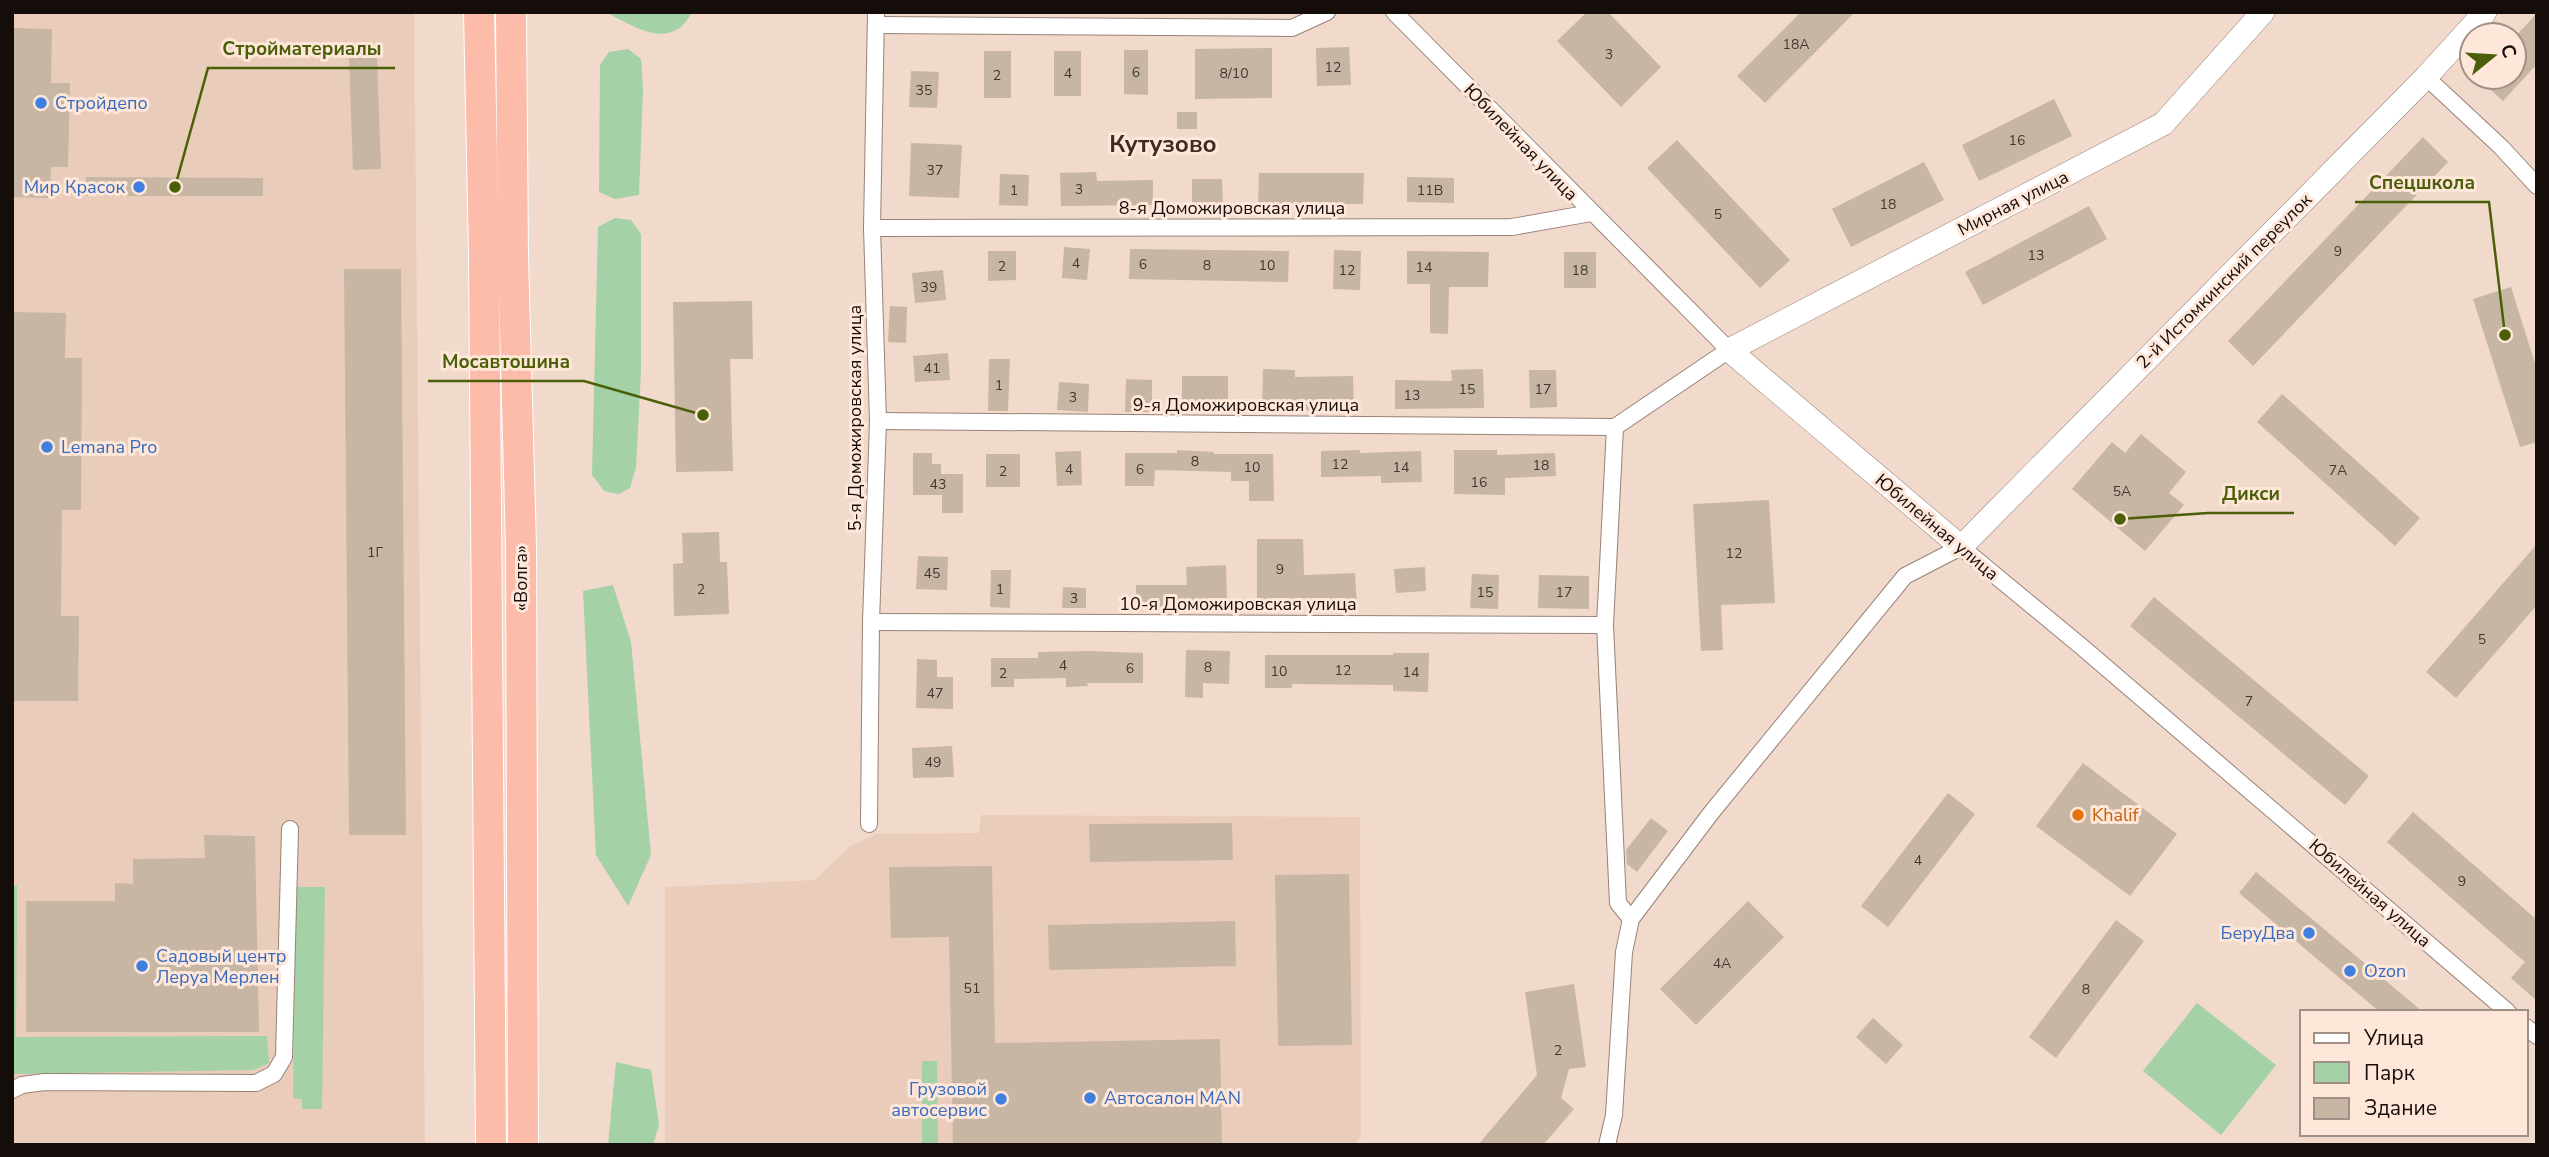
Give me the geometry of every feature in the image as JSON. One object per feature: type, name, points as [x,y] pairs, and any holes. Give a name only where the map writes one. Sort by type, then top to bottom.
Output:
[{"type":"highway","name":"«Волга»","points":[[479,12],[484,267],[491,1145]]},
{"type":"highway","name":"«Волга»","points":[[511,12],[513,257],[521,546],[523,1145]]},
{"type":"street","points":[[469,12],[479,43]]},
{"type":"street","points":[[877,19],[1292,28],[1327,12]]},
{"type":"street","name":"Юбилейная улица","points":[[1394,12],[1591,214],[1729,350],[2113,673],[2506,1010]]},
{"type":"street","name":"Мирная улица","points":[[1729,350],[2163,124],[2263,12]]},
{"type":"street","name":"2-й Истомкинский переулок","points":[[1961,547],[2426,77],[2485,12]]},
{"type":"street","name":"5-я Доможировская улица","points":[[869,824],[871,622],[878,421],[872,228],[877,19]]},
{"type":"street","points":[[2426,77],[2501,147],[2537,186]]},
{"type":"street","name":"8-я Доможировская улица","points":[[872,228],[1512,227],[1591,214]]},
{"type":"street","points":[[1631,919],[1618,903],[1605,625],[1615,427],[1729,350]]},
{"type":"street","name":"9-я Доможировская улица","points":[[878,421],[1615,427]]},
{"type":"street","points":[[1607,1145],[1614,1115],[1624,952],[1631,919],[1711,813],[1905,576],[1961,547]]},
{"type":"street","name":"10-я Доможировская улица","points":[[871,622],[1605,625]]},
{"type":"street","points":[[12,1090],[22,1085],[44,1082],[256,1083],[274,1074],[284,1057],[290,829]]},
{"type":"street","points":[[475,1145],[490,1066]]},
{"type":"shaded area","points":[[12,12],[414,12],[425,1145],[12,1145]]},
{"type":"shaded area","points":[[981,815],[1360,817],[1361,1137],[1353,1145],[665,1145],[665,887],[815,880],[850,846],[877,834],[979,833]]},
{"type":"green space","points":[[605,12],[692,12],[674,31],[663,34],[640,29]]},
{"type":"green space","points":[[628,49],[641,59],[643,89],[639,195],[615,199],[599,192],[600,65],[609,52]]},
{"type":"green space","points":[[615,218],[631,220],[641,234],[641,371],[636,467],[630,488],[619,494],[604,491],[592,475],[598,227]]},
{"type":"green space","points":[[613,585],[631,642],[651,855],[628,906],[596,855],[583,591]]},
{"type":"green space","points":[[12,886],[17,886],[16,1037],[267,1036],[269,1063],[253,1070],[12,1074]]},
{"type":"green space","points":[[296,887],[325,887],[322,1109],[302,1109],[302,1099],[293,1098]]},
{"type":"green space","points":[[2197,1003],[2276,1065],[2221,1135],[2143,1071]]},
{"type":"green space","points":[[922,1061],[937,1061],[938,1145],[922,1145]]},
{"type":"green space","points":[[616,1062],[651,1070],[659,1125],[653,1145],[608,1145]]},
{"type":"building","points":[[1587,12],[1608,12],[1661,67],[1621,107],[1557,41]]},
{"type":"building","points":[[1801,12],[1855,12],[1765,103],[1737,76]]},
{"type":"building","points":[[2537,13],[2537,64],[2528,74],[2528,23]]},
{"type":"building","name":"Стройдепо","points":[[12,28],[52,29],[51,83],[70,83],[68,167],[51,167],[50,198],[12,197]]},
{"type":"building","points":[[1349,47],[1351,85],[1317,86],[1316,48]]},
{"type":"building","points":[[1272,48],[1272,98],[1195,99],[1195,49]]},
{"type":"building","points":[[1124,50],[1148,50],[1148,95],[1124,94]]},
{"type":"building","points":[[984,51],[1011,51],[1011,98],[984,98]]},
{"type":"building","points":[[1054,51],[1081,51],[1081,96],[1054,96]]},
{"type":"building","points":[[377,57],[381,169],[353,170],[349,58]]},
{"type":"building","points":[[911,71],[939,72],[937,108],[909,107]]},
{"type":"building","points":[[2492,91],[2512,91],[2503,101]]},
{"type":"building","points":[[2054,99],[2072,136],[1979,181],[1962,145]]},
{"type":"building","points":[[1177,112],[1197,112],[1197,129],[1177,129]]},
{"type":"building","points":[[2423,137],[2448,162],[2253,366],[2228,341]]},
{"type":"building","points":[[1677,140],[1790,260],[1760,288],[1647,168]]},
{"type":"building","points":[[911,143],[962,145],[959,198],[909,196]]},
{"type":"building","points":[[1924,162],[1944,200],[1851,247],[1832,209]]},
{"type":"building","points":[[1096,172],[1097,181],[1153,180],[1153,205],[1061,206],[1060,173]]},
{"type":"building","points":[[1259,173],[1364,173],[1363,204],[1258,204]]},
{"type":"building","points":[[1000,174],[1029,175],[1028,206],[999,205]]},
{"type":"building","points":[[86,177],[263,178],[263,196],[86,196]]},
{"type":"building","points":[[1407,177],[1454,178],[1454,203],[1407,202]]},
{"type":"building","points":[[1192,179],[1222,179],[1223,205],[1192,205]]},
{"type":"building","points":[[2089,206],[2107,239],[1983,305],[1965,272]]},
{"type":"building","points":[[1064,247],[1090,249],[1087,280],[1062,278]]},
{"type":"building","points":[[1130,249],[1289,251],[1288,282],[1129,279]]},
{"type":"building","points":[[1334,250],[1361,251],[1360,290],[1333,289]]},
{"type":"building","points":[[988,251],[1016,251],[1016,280],[988,281]]},
{"type":"building","points":[[1407,251],[1489,252],[1488,287],[1449,287],[1448,334],[1430,333],[1430,284],[1407,284]]},
{"type":"building","points":[[1564,252],[1596,252],[1596,288],[1564,288]]},
{"type":"building","points":[[344,269],[401,269],[406,835],[349,835]]},
{"type":"building","points":[[943,270],[946,300],[915,303],[912,273]]},
{"type":"building","points":[[2511,287],[2537,370],[2537,442],[2520,447],[2473,299]]},
{"type":"building","points":[[752,301],[753,359],[730,359],[733,471],[676,472],[673,302]]},
{"type":"building","points":[[890,306],[907,307],[906,343],[888,342]]},
{"type":"building","name":"Lemana Pro","points":[[12,312],[66,313],[65,358],[82,358],[81,510],[62,510],[61,616],[79,616],[78,701],[12,701]]},
{"type":"building","points":[[948,353],[950,380],[915,382],[913,356]]},
{"type":"building","points":[[989,359],[1010,359],[1008,411],[988,411]]},
{"type":"building","points":[[1263,369],[1295,370],[1295,377],[1353,376],[1354,409],[1262,411]]},
{"type":"building","points":[[1483,369],[1484,408],[1395,409],[1395,380],[1452,381],[1451,370]]},
{"type":"building","points":[[1529,370],[1556,370],[1557,407],[1530,408]]},
{"type":"building","points":[[1182,376],[1228,376],[1228,412],[1182,412]]},
{"type":"building","points":[[1126,379],[1152,380],[1152,412],[1125,412]]},
{"type":"building","points":[[1059,382],[1089,384],[1088,412],[1057,410]]},
{"type":"building","points":[[2282,394],[2420,518],[2395,546],[2257,422]]},
{"type":"building","points":[[2141,434],[2186,472],[2169,493],[2184,505],[2145,551],[2072,489],[2112,442],[2125,453]]},
{"type":"building","points":[[1177,450],[1214,454],[1273,454],[1274,501],[1249,501],[1249,481],[1231,481],[1231,472],[1155,470],[1154,486],[1125,486],[1125,453],[1177,453]]},
{"type":"building","points":[[1360,450],[1360,453],[1421,451],[1422,482],[1381,483],[1381,476],[1321,477],[1321,451]]},
{"type":"building","points":[[1454,450],[1497,450],[1497,455],[1555,453],[1556,476],[1505,478],[1505,495],[1454,494]]},
{"type":"building","points":[[1081,451],[1082,485],[1057,486],[1055,452]]},
{"type":"building","points":[[913,453],[932,453],[932,464],[941,464],[941,474],[963,474],[963,513],[942,513],[942,495],[913,495]]},
{"type":"building","points":[[986,454],[1020,454],[1020,487],[986,487]]},
{"type":"building","points":[[1769,500],[1775,603],[1721,605],[1723,650],[1701,651],[1693,504]]},
{"type":"building","points":[[719,532],[720,562],[727,562],[729,614],[674,616],[673,564],[683,563],[682,533]]},
{"type":"building","points":[[1257,539],[1303,539],[1304,575],[1355,573],[1357,607],[1328,609],[1328,598],[1257,599]]},
{"type":"building","points":[[2537,544],[2537,605],[2456,698],[2426,672]]},
{"type":"building","points":[[918,556],[948,557],[947,590],[916,589]]},
{"type":"building","points":[[1226,565],[1227,602],[1136,608],[1136,585],[1187,585],[1186,567]]},
{"type":"building","points":[[1425,567],[1426,591],[1396,593],[1394,569]]},
{"type":"building","points":[[991,570],[1011,570],[1010,608],[990,607]]},
{"type":"building","points":[[1472,574],[1499,575],[1498,609],[1470,608]]},
{"type":"building","points":[[1539,575],[1589,576],[1589,609],[1538,608]]},
{"type":"building","points":[[1063,587],[1086,588],[1086,608],[1062,608]]},
{"type":"building","points":[[2154,597],[2369,776],[2345,805],[2130,626]]},
{"type":"building","points":[[1186,650],[1230,651],[1229,684],[1203,683],[1203,698],[1185,697]]},
{"type":"building","points":[[1038,652],[1143,653],[1143,683],[1087,683],[1088,686],[1066,687],[1066,678],[1014,679],[1014,687],[991,687],[991,658],[1038,658]]},
{"type":"building","points":[[1429,653],[1428,692],[1393,691],[1393,685],[1292,684],[1292,688],[1265,688],[1265,655]]},
{"type":"building","points":[[917,659],[937,660],[937,677],[953,677],[953,709],[916,708]]},
{"type":"building","points":[[952,746],[954,777],[913,778],[912,748]]},
{"type":"building","points":[[2083,763],[2177,834],[2130,896],[2036,826]]},
{"type":"building","points":[[1948,793],[1975,814],[1888,927],[1861,906]]},
{"type":"building","points":[[2413,812],[2537,920],[2537,1001],[2511,978],[2525,962],[2387,842]]},
{"type":"building","points":[[1651,818],[1668,831],[1637,872],[1627,864],[1626,850]]},
{"type":"building","points":[[1232,823],[1233,860],[1090,862],[1089,824]]},
{"type":"building","name":"Садовый центр Леруа Мерлен","points":[[204,835],[255,836],[259,1032],[26,1032],[26,901],[115,901],[115,883],[133,884],[133,859],[205,858]]},
{"type":"building","points":[[992,866],[995,1043],[1220,1039],[1222,1145],[953,1145],[949,937],[891,938],[889,867]]},
{"type":"building","points":[[2256,872],[2421,1010],[2378,1010],[2239,893]]},
{"type":"building","points":[[1349,874],[1352,1045],[1278,1046],[1275,875]]},
{"type":"building","points":[[1748,901],[1784,937],[1696,1025],[1660,989]]},
{"type":"building","points":[[2116,920],[2144,941],[2056,1058],[2029,1037]]},
{"type":"building","points":[[1235,921],[1236,966],[1049,970],[1048,925]]},
{"type":"building","points":[[1574,984],[1586,1067],[1569,1069],[1561,1098],[1574,1109],[1543,1145],[1478,1145],[1537,1075],[1525,992]]},
{"type":"building","points":[[1873,1018],[1903,1045],[1886,1064],[1856,1037]]},
{"type":"place","name":"Стройдепо","points":[[41,103]]},
{"type":"place","name":"Мир Красок","points":[[139,187]]},
{"type":"place","name":"Стройматериалы","points":[[175,187]]},
{"type":"place","name":"Спецшкола","points":[[2505,335]]},
{"type":"place","name":"Мосавтошина","points":[[703,415]]},
{"type":"place","name":"Lemana Pro","points":[[47,447]]},
{"type":"place","name":"Дикси","points":[[2120,519]]},
{"type":"place","name":"Khalif","points":[[2078,815]]},
{"type":"place","name":"БеруДва","points":[[2309,933]]},
{"type":"place","name":"Садовый центр Леруа Мерлен","points":[[142,966]]},
{"type":"place","name":"Ozon","points":[[2350,971]]},
{"type":"place","name":"Автосалон MAN","points":[[1090,1098]]},
{"type":"place","name":"Грузовой автосервис","points":[[1001,1099]]},
{"type":"district","name":"Кутузово","points":[[1163,144]]}]
